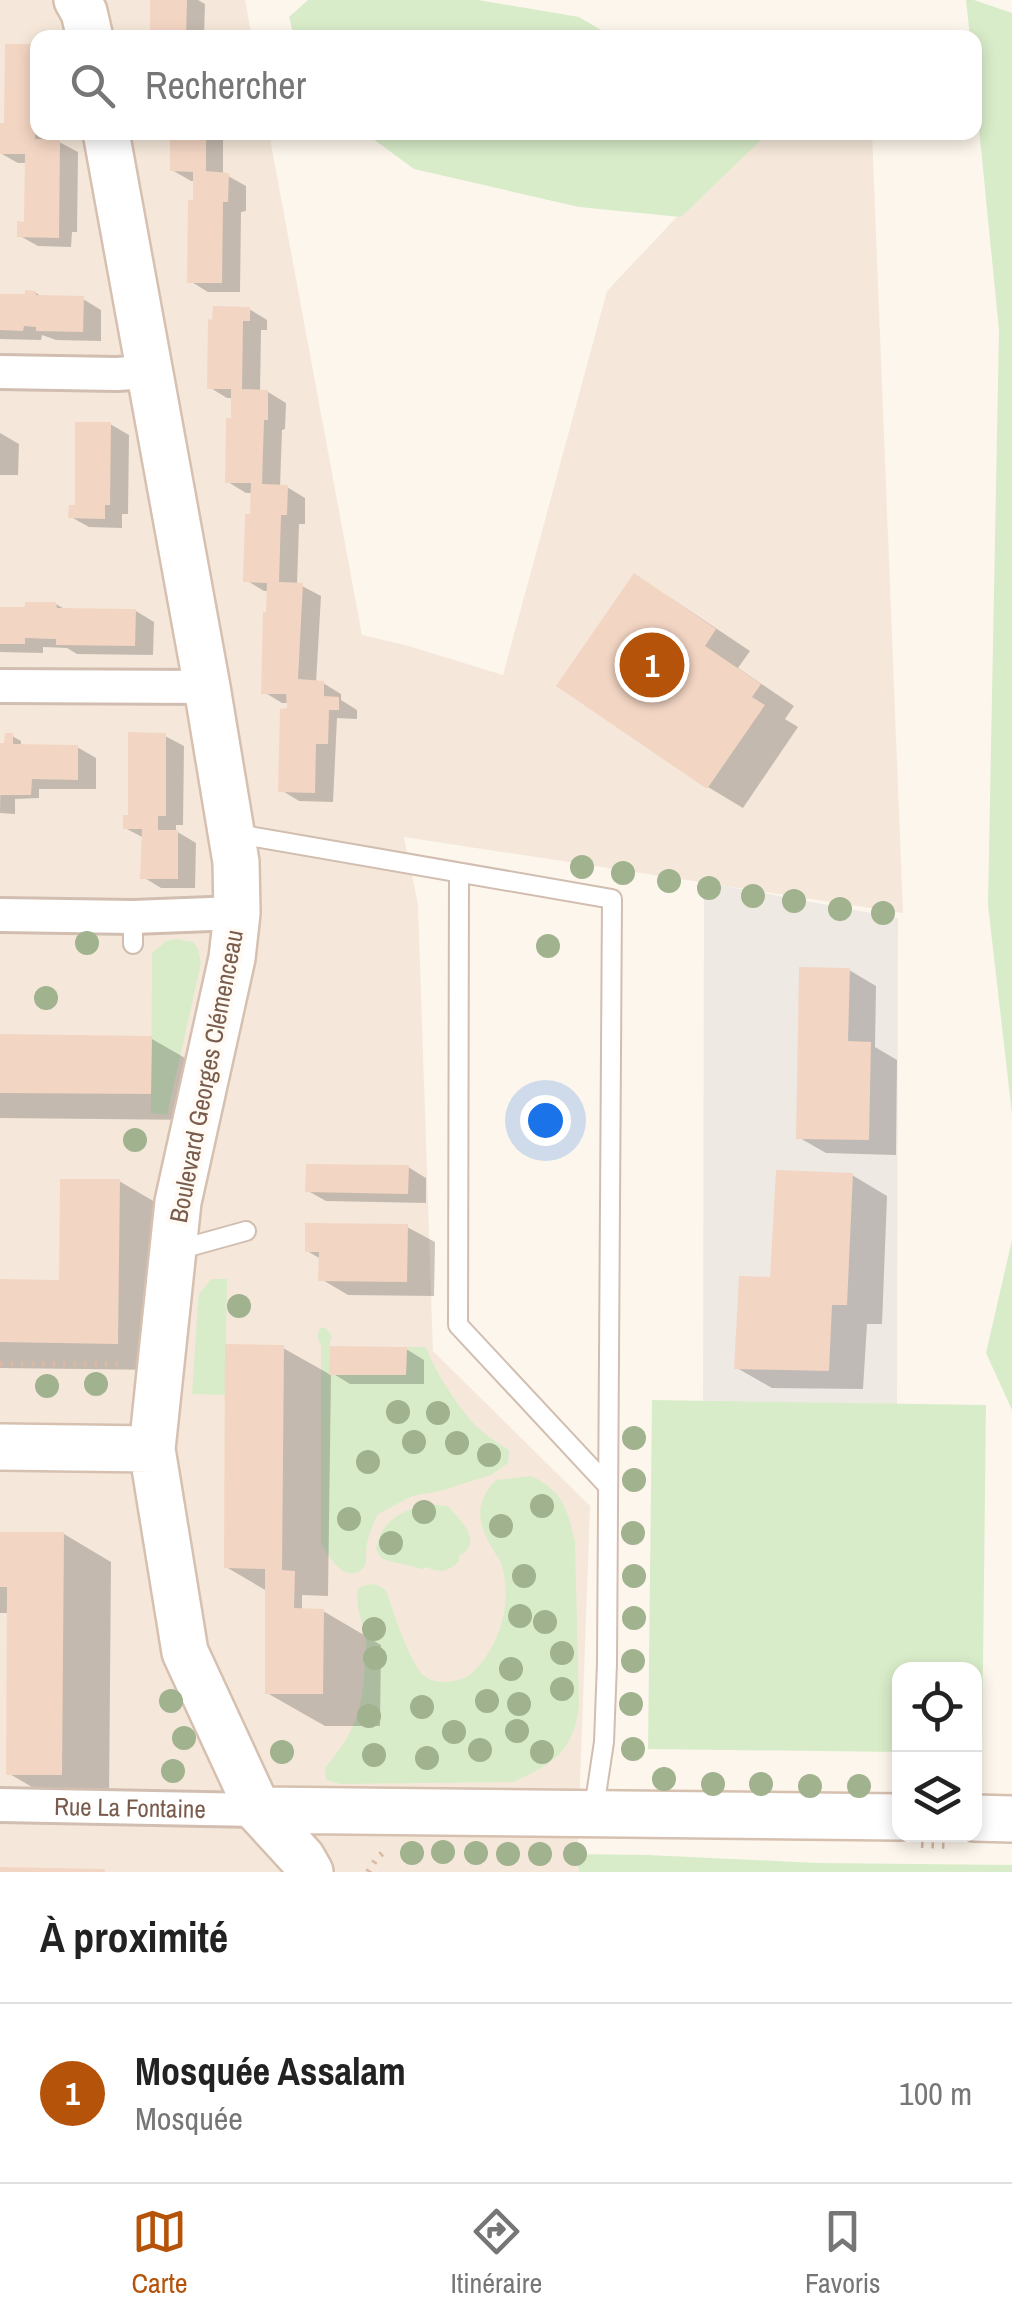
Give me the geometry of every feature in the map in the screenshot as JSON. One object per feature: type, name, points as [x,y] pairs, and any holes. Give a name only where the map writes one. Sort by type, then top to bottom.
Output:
[{"type":"street","points":[[76,0],[88,30]]},
{"type":"street","name":"Boulevard Georges Clémenceau","points":[[107,140],[232,833],[237,913],[232,958],[178,1202],[152,1448],[185,1652],[258,1810],[299,1867]]},
{"type":"street","points":[[0,372],[148,372]]},
{"type":"street","points":[[0,686],[207,688]]},
{"type":"street","points":[[0,915],[133,930],[237,913]]},
{"type":"street","points":[[0,1447],[152,1448]]},
{"type":"street","name":"Rue La Fontaine","points":[[0,1805],[123,1798],[258,1810]]},
{"type":"street","points":[[258,1810],[892,1817]]},
{"type":"street","points":[[982,1818],[1012,1819]]},
{"type":"lane","points":[[232,833],[612,899],[605,1722],[596,1812]]},
{"type":"lane","points":[[460,873],[458,1325],[608,1486]]},
{"type":"lane","points":[[174,1251],[246,1231]]},
{"type":"path","points":[[0,1364],[125,1364]]},
{"type":"shaded area","points":[[0,0],[245,0],[251,30],[30,30],[30,140],[270,140],[362,635],[503,675],[607,291],[749,140],[872,140],[903,913],[404,837],[418,904],[433,1351],[590,1506],[579,1872],[0,1872]]},
{"type":"shaded area","points":[[704,882],[898,918],[897,1404],[703,1402]]},
{"type":"green space","points":[[308,0],[478,0],[579,17],[601,30],[292,30],[289,17]]},
{"type":"green space","points":[[966,0],[1012,13],[1012,1114],[988,905],[999,330],[980,140],[982,30],[969,30]]},
{"type":"green space","points":[[375,140],[761,140],[681,217],[579,207],[414,169]]},
{"type":"green space","points":[[166,941],[193,942],[201,963],[167,1115],[151,1113],[152,953]]},
{"type":"green space","points":[[1012,1240],[1012,1410],[986,1353]]},
{"type":"green space","points":[[211,1279],[227,1279],[225,1395],[192,1394],[199,1294]]},
{"type":"green space","points":[[320,1328],[326,1328],[332,1336],[330,1375],[406,1375],[407,1347],[426,1347],[468,1417],[509,1450],[508,1463],[491,1475],[412,1496],[378,1514],[365,1564],[357,1573],[338,1567],[321,1543],[321,1346],[317,1336]]},
{"type":"green space","points":[[652,1400],[986,1405],[982,1752],[982,1662],[892,1662],[892,1752],[648,1749]]},
{"type":"green space","points":[[531,1476],[550,1488],[562,1502],[575,1541],[579,1707],[566,1746],[550,1762],[513,1782],[340,1784],[326,1780],[325,1768],[353,1726],[363,1690],[366,1645],[358,1589],[372,1584],[386,1591],[408,1649],[424,1676],[446,1682],[469,1675],[497,1637],[506,1597],[502,1567],[481,1522],[481,1505],[496,1480]]},
{"type":"green space","points":[[428,1504],[448,1506],[468,1532],[470,1545],[459,1561],[440,1571],[381,1558],[376,1549],[388,1524],[409,1510]]},
{"type":"green space","points":[[575,1854],[1012,1865],[1012,1872],[579,1872]]},
{"type":"building","points":[[150,0],[187,0],[186,30],[150,30]]},
{"type":"building","points":[[5,44],[30,44],[30,140],[60,140],[59,238],[17,237],[17,221],[24,222],[25,154],[0,154],[0,123],[4,123]]},
{"type":"building","points":[[170,140],[206,140],[206,171],[229,173],[228,202],[223,202],[222,283],[187,283],[188,200],[193,200],[193,172],[170,171]]},
{"type":"building","points":[[25,290],[36,291],[36,295],[84,296],[83,332],[36,331],[36,327],[24,326],[23,331],[0,330],[0,294],[25,294]]},
{"type":"building","points":[[213,306],[250,307],[250,321],[243,321],[242,389],[268,390],[262,484],[288,485],[287,515],[281,515],[279,582],[303,583],[298,679],[324,681],[324,696],[339,697],[339,710],[329,710],[328,744],[316,744],[315,793],[278,792],[280,709],[287,708],[286,694],[261,694],[267,583],[243,582],[245,514],[250,514],[251,483],[225,483],[226,418],[231,418],[231,389],[207,389],[208,319],[212,320]]},
{"type":"building","points":[[75,422],[111,422],[110,505],[105,505],[105,519],[68,518],[69,505],[75,505]]},
{"type":"building","points":[[634,573],[716,629],[705,646],[761,684],[752,697],[765,705],[707,789],[556,686]]},
{"type":"building","points":[[25,602],[56,602],[57,608],[136,609],[135,646],[56,645],[56,639],[25,638],[25,644],[0,644],[0,607],[25,607]]},
{"type":"building","points":[[128,732],[166,733],[166,816],[158,816],[158,830],[178,830],[178,879],[140,879],[142,829],[123,829],[123,815],[128,815]]},
{"type":"building","points":[[5,733],[13,733],[13,744],[78,745],[78,780],[32,779],[31,795],[0,795],[0,743],[4,743]]},
{"type":"building","points":[[799,967],[850,968],[848,1041],[871,1042],[869,1140],[796,1139]]},
{"type":"building","points":[[0,1034],[152,1036],[151,1094],[0,1093]]},
{"type":"building","points":[[306,1164],[409,1165],[408,1194],[305,1192]]},
{"type":"building","points":[[776,1170],[853,1173],[847,1305],[832,1305],[829,1371],[734,1369],[739,1276],[770,1277]]},
{"type":"building","points":[[60,1179],[120,1179],[118,1344],[0,1342],[0,1279],[59,1280]]},
{"type":"building","points":[[305,1223],[408,1224],[407,1282],[318,1281],[319,1252],[305,1252]]},
{"type":"building","points":[[225,1344],[284,1345],[282,1570],[295,1571],[294,1608],[324,1609],[323,1694],[265,1694],[265,1569],[224,1568]]},
{"type":"building","points":[[330,1346],[407,1347],[406,1375],[329,1375]]},
{"type":"building","points":[[0,1532],[64,1532],[62,1775],[6,1775],[7,1587],[0,1587]]},
{"type":"building","points":[[0,1867],[105,1869],[105,1872],[0,1872]]},
{"type":"place","name":"Mosquée Assalam","points":[[652,665]]}]
